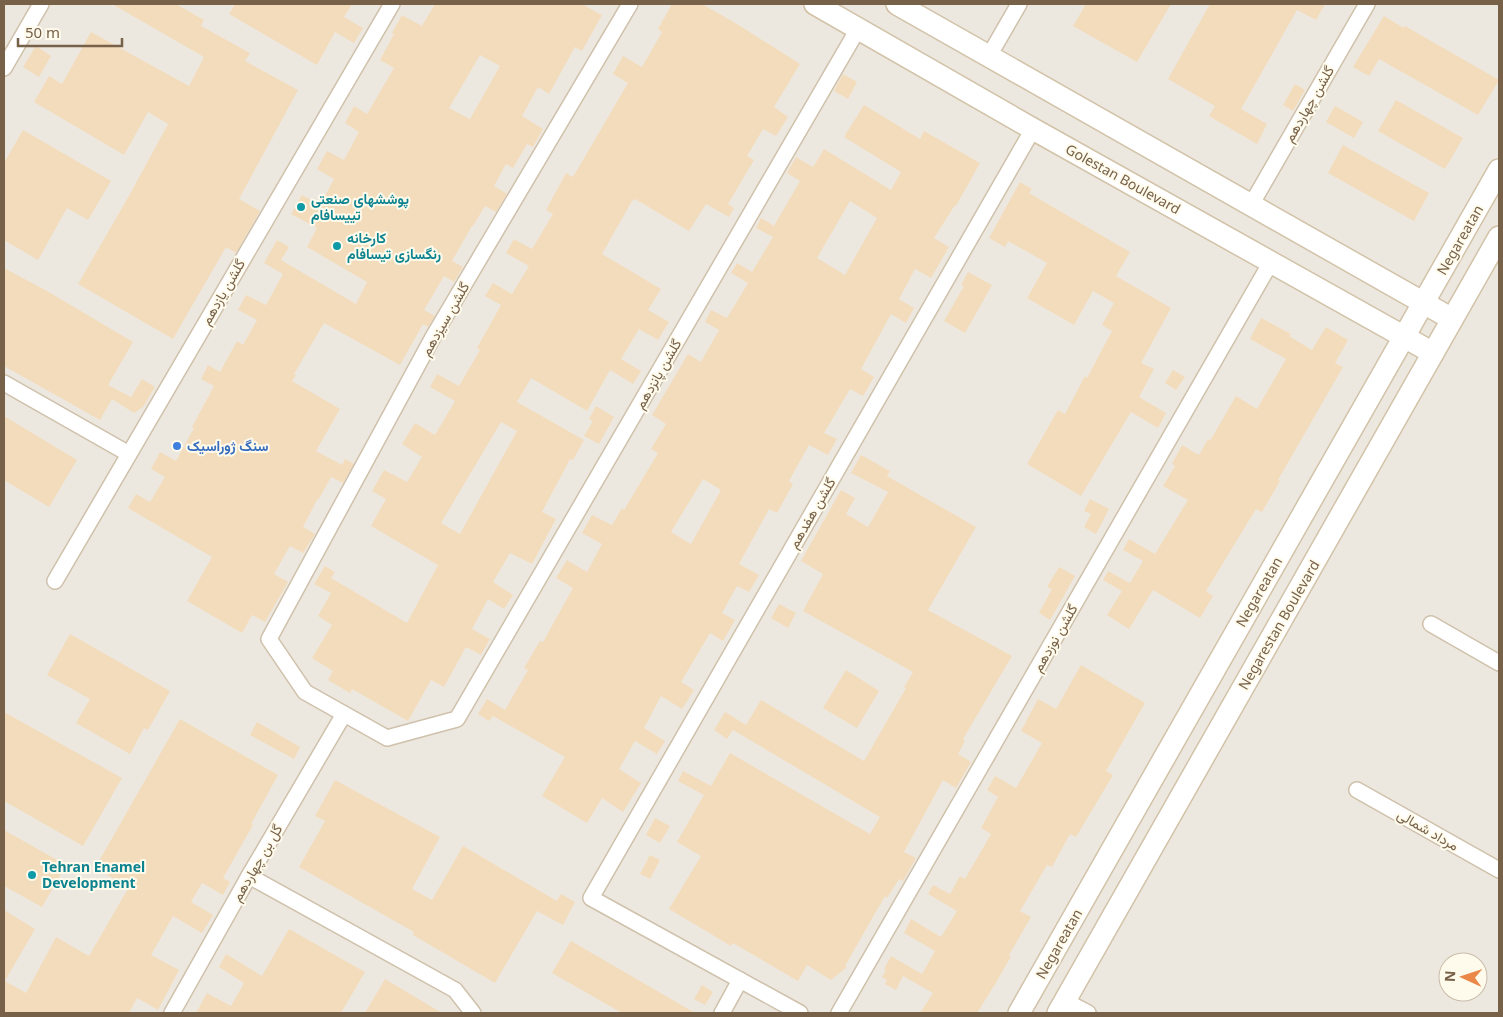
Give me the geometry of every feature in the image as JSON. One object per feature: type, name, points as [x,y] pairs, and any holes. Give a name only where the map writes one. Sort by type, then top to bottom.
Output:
[{"type":"street","points":[[4,68],[41,4]]},
{"type":"street","name":"گلشن یازدهم","points":[[55,581],[392,4]]},
{"type":"street","name":"گلشن سیزدهم","points":[[344,714],[305,692],[268,639],[434,337],[630,4]]},
{"type":"street","name":"Golestan Boulevard","points":[[815,4],[1433,353]]},
{"type":"street","points":[[897,4],[1452,319]]},
{"type":"street","points":[[989,56],[1018,4]]},
{"type":"street","name":"گلشن چهاردهم","points":[[1251,205],[1367,4]]},
{"type":"street","name":"گلشن پانزدهم","points":[[344,714],[387,738],[457,719],[858,29]]},
{"type":"street","name":"گلشن هفدهم","points":[[740,980],[590,898],[1034,129]]},
{"type":"street","name":"Negareatan","points":[[1019,1013],[1499,170]]},
{"type":"street","name":"Negarestan Boulevard","points":[[1062,1007],[1499,237]]},
{"type":"street","name":"گلشن نوزدهم","points":[[840,1013],[1271,262]]},
{"type":"street","points":[[4,383],[129,454]]},
{"type":"street","points":[[1431,624],[1499,663]]},
{"type":"street","name":"گل بن چهاردهم","points":[[172,1013],[344,714]]},
{"type":"street","name":"مرداد شمالی","points":[[1357,790],[1499,870]]},
{"type":"street","points":[[250,876],[455,990],[473,1013]]},
{"type":"street","points":[[722,1013],[740,980],[800,1013]]},
{"type":"street","points":[[1062,1007],[1088,1013]]},
{"type":"shaded area","points":[[4,4],[1499,4],[1499,1013],[4,1013]]},
{"type":"building","points":[[112,4],[176,4],[204,20],[201,26],[250,53],[245,61],[298,90],[239,199],[260,211],[236,253],[226,247],[173,339],[78,284],[168,124],[148,112],[124,155],[34,102],[49,76],[62,84],[91,32],[189,86],[204,57]]},
{"type":"building","points":[[235,4],[352,4],[344,17],[363,28],[354,43],[335,32],[317,65],[229,14]]},
{"type":"building","points":[[435,4],[582,4],[602,15],[582,51],[575,47],[549,94],[538,87],[522,116],[543,129],[533,147],[527,144],[513,168],[506,164],[494,186],[507,194],[496,212],[485,206],[472,226],[452,261],[463,267],[454,282],[444,276],[424,310],[435,316],[428,327],[423,324],[400,365],[324,323],[294,374],[296,375],[292,381],[340,409],[316,451],[342,465],[345,459],[354,464],[343,483],[331,477],[318,498],[303,527],[315,534],[303,553],[290,546],[274,574],[288,582],[265,622],[252,615],[242,633],[187,601],[212,557],[128,508],[136,494],[150,502],[165,477],[151,469],[160,452],[176,461],[214,386],[201,379],[208,365],[220,372],[237,341],[243,345],[257,320],[238,310],[246,295],[266,305],[283,274],[264,263],[277,240],[289,247],[281,260],[356,304],[367,282],[307,247],[317,228],[291,214],[302,195],[320,205],[334,179],[317,169],[327,151],[344,160],[359,132],[345,123],[354,106],[367,114],[394,68],[380,60],[402,15],[422,26]],"holes":[[[480,55],[500,66],[470,119],[449,108]]]},
{"type":"building","points":[[672,4],[702,4],[800,64],[774,107],[788,117],[776,136],[763,129],[747,156],[754,160],[728,204],[734,208],[729,217],[706,204],[689,231],[635,199],[632,201],[602,254],[661,289],[648,310],[669,322],[658,340],[639,329],[621,359],[641,371],[633,384],[610,370],[587,411],[531,378],[517,402],[584,440],[573,460],[570,459],[542,512],[556,519],[532,564],[510,553],[493,582],[513,595],[504,609],[488,599],[472,629],[490,639],[481,655],[466,647],[444,687],[431,680],[408,721],[352,689],[350,693],[328,680],[333,671],[312,658],[332,625],[318,616],[331,593],[314,584],[325,566],[335,572],[331,578],[407,623],[438,565],[371,526],[386,499],[372,491],[384,470],[407,482],[422,457],[402,444],[415,423],[435,435],[455,401],[430,387],[437,374],[459,386],[480,350],[477,348],[501,305],[485,296],[493,283],[512,294],[529,266],[506,253],[514,239],[532,249],[553,214],[546,210],[566,173],[573,177],[628,83],[613,74],[623,56],[642,67],[662,32],[658,29]],"holes":[[[501,422],[517,431],[460,534],[441,523]]]},
{"type":"building","points":[[1086,4],[1171,4],[1137,62],[1073,26]]},
{"type":"building","points":[[1210,4],[1325,4],[1316,20],[1297,10],[1241,109],[1267,124],[1257,144],[1209,116],[1215,106],[1168,79]]},
{"type":"building","points":[[1384,16],[1499,80],[1478,115],[1379,59],[1369,76],[1353,67]]},
{"type":"building","points":[[36,46],[51,56],[39,77],[23,67]]},
{"type":"building","points":[[843,74],[857,82],[848,99],[834,91]]},
{"type":"building","points":[[1295,84],[1305,90],[1293,111],[1283,105]]},
{"type":"building","points":[[1396,100],[1463,138],[1445,169],[1378,131]]},
{"type":"building","points":[[864,105],[920,139],[924,131],[980,163],[956,206],[934,238],[949,247],[931,278],[915,269],[899,299],[914,308],[906,323],[891,314],[861,369],[874,377],[863,396],[850,389],[824,433],[837,439],[828,455],[809,445],[789,481],[793,484],[777,513],[769,509],[739,564],[759,575],[749,592],[737,586],[722,613],[735,620],[723,641],[710,633],[681,682],[694,690],[682,709],[661,696],[644,728],[665,741],[657,754],[635,741],[619,769],[641,783],[623,812],[602,798],[587,823],[542,796],[565,757],[493,716],[489,721],[478,714],[487,699],[505,710],[528,670],[524,668],[540,641],[543,642],[573,588],[556,578],[567,560],[587,572],[602,544],[582,533],[592,515],[612,525],[622,508],[624,510],[658,453],[651,449],[666,424],[652,415],[688,354],[701,362],[719,330],[705,322],[711,310],[727,318],[748,283],[731,273],[737,263],[752,272],[773,237],[756,228],[761,218],[774,226],[800,181],[787,173],[796,157],[813,167],[824,149],[891,190],[901,172],[844,137]],"holes":[[[850,201],[877,218],[845,275],[817,258]],[[703,479],[721,490],[691,544],[671,532]]]},
{"type":"building","points":[[1335,106],[1363,122],[1354,138],[1326,122]]},
{"type":"building","points":[[23,130],[111,181],[88,220],[67,208],[38,260],[4,240],[4,163]]},
{"type":"building","points":[[1343,145],[1429,193],[1414,221],[1328,173]]},
{"type":"building","points":[[1020,182],[1032,189],[1029,193],[1130,252],[1116,276],[1171,308],[1141,363],[1154,369],[1139,397],[1166,413],[1158,428],[1131,412],[1081,496],[1027,464],[1058,410],[1065,414],[1085,376],[1087,378],[1112,331],[1102,325],[1114,303],[1093,291],[1074,325],[1027,298],[1047,263],[1008,241],[1005,247],[989,238]]},
{"type":"building","points":[[4,268],[133,342],[108,385],[131,397],[142,379],[155,387],[143,407],[134,413],[112,399],[100,420],[4,366]]},
{"type":"building","points":[[968,272],[992,285],[965,333],[944,321],[964,286],[961,285]]},
{"type":"building","points":[[1261,318],[1291,334],[1289,336],[1312,350],[1326,327],[1348,340],[1335,363],[1343,367],[1278,480],[1280,481],[1262,512],[1256,509],[1206,591],[1213,596],[1200,618],[1153,590],[1129,629],[1107,615],[1122,591],[1103,580],[1108,571],[1130,583],[1143,561],[1123,550],[1129,539],[1155,554],[1188,500],[1163,486],[1175,466],[1172,464],[1182,445],[1199,455],[1208,439],[1210,441],[1236,396],[1257,409],[1286,359],[1250,339]]},
{"type":"building","points":[[1173,370],[1185,377],[1176,390],[1165,383]]},
{"type":"building","points":[[596,406],[614,417],[599,444],[584,436],[593,421],[589,419]]},
{"type":"building","points":[[4,416],[77,460],[49,507],[4,480]]},
{"type":"building","points":[[861,455],[890,471],[887,476],[976,527],[928,610],[1012,656],[963,739],[965,741],[958,754],[971,762],[956,788],[943,780],[904,852],[916,858],[903,881],[899,879],[887,898],[885,896],[845,966],[847,967],[831,980],[807,965],[798,981],[733,943],[731,946],[669,909],[701,856],[677,842],[704,795],[678,781],[683,771],[711,786],[730,753],[870,834],[880,817],[733,730],[727,739],[714,730],[725,712],[746,725],[761,700],[864,761],[906,688],[904,687],[913,672],[803,611],[823,574],[801,561],[841,490],[855,498],[846,514],[868,527],[888,492],[851,473]]},
{"type":"building","points":[[1090,499],[1109,509],[1096,534],[1084,527],[1091,514],[1084,511]]},
{"type":"building","points":[[1059,567],[1075,576],[1050,620],[1039,613],[1052,589],[1047,587]]},
{"type":"building","points":[[779,604],[796,613],[788,628],[771,618]]},
{"type":"building","points":[[70,634],[170,691],[148,730],[144,728],[130,754],[76,723],[90,699],[47,675]]},
{"type":"building","points":[[1081,665],[1145,703],[1106,771],[1113,775],[1076,837],[1070,834],[1052,867],[1047,865],[1020,911],[1031,917],[1009,955],[1011,956],[997,981],[977,1013],[920,1013],[933,993],[903,976],[896,990],[885,984],[887,980],[882,977],[886,970],[884,969],[891,956],[922,974],[935,951],[904,933],[911,919],[941,937],[957,911],[928,894],[933,885],[950,894],[960,876],[965,879],[991,834],[981,828],[998,797],[987,790],[995,776],[1016,788],[1042,743],[1021,731],[1038,699],[1056,709]]},
{"type":"building","points":[[846,670],[879,691],[857,728],[823,708]]},
{"type":"building","points":[[4,712],[122,778],[83,846],[4,801]]},
{"type":"building","points":[[180,719],[278,775],[223,878],[230,882],[223,895],[202,883],[191,902],[213,915],[202,933],[173,916],[151,955],[179,970],[158,1010],[137,998],[129,1013],[4,1013],[4,910],[35,929],[5,981],[26,993],[56,937],[89,956],[129,887],[95,868]]},
{"type":"building","points":[[257,722],[300,747],[294,759],[250,735]]},
{"type":"building","points":[[335,780],[440,837],[412,889],[432,900],[463,846],[557,901],[561,894],[575,902],[563,925],[537,911],[495,983],[413,935],[414,932],[299,867],[325,821],[315,816]]},
{"type":"building","points":[[655,818],[670,826],[660,843],[646,835]]},
{"type":"building","name":"Tehran Enamel Development","points":[[4,830],[66,865],[42,907],[4,886]]},
{"type":"building","points":[[650,855],[660,860],[650,879],[640,874]]},
{"type":"building","points":[[289,929],[365,972],[341,1013],[196,1013],[207,993],[231,1006],[244,983],[219,967],[226,954],[262,976]]},
{"type":"building","points":[[571,941],[695,1013],[622,1013],[552,973]]},
{"type":"building","points":[[385,979],[442,1013],[365,1013]]},
{"type":"building","points":[[702,985],[713,992],[705,1005],[694,999]]},
{"type":"place","name":"پوششهای صنعتی تییسافام","points":[[301,207]]},
{"type":"place","name":"کارخانه رنگسازی تیسافام","points":[[337,246]]},
{"type":"place","name":"سنگ ژوراسیک","points":[[177,446]]},
{"type":"place","name":"Tehran Enamel Development","points":[[32,875]]}]
